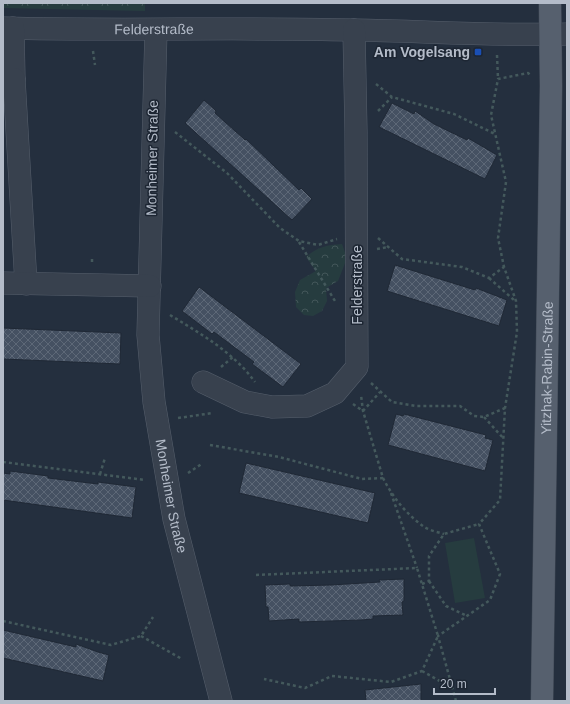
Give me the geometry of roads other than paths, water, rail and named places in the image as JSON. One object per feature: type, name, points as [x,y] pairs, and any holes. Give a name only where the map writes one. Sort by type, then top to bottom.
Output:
[{"type":"main road","points":[[550,3],[559,34]]},
{"type":"main road","name":"Yitzhak-Rabin-Straße","points":[[542,701],[552,86],[559,34]]},
{"type":"street","name":"Felderstraße","points":[[8,28],[354,30],[478,34],[559,34]]},
{"type":"street","points":[[8,28],[9,79],[26,284]]},
{"type":"street","name":"Monheimer Straße","points":[[156,30],[148,335],[154,402],[174,519],[221,701]]},
{"type":"street","name":"Felderstraße","points":[[203,382],[246,402],[272,407],[307,406],[335,393],[357,367],[354,30]]},
{"type":"street","points":[[3,283],[149,294]]},
{"type":"place","name":"Am Vogelsang","points":[[478,52]]}]
